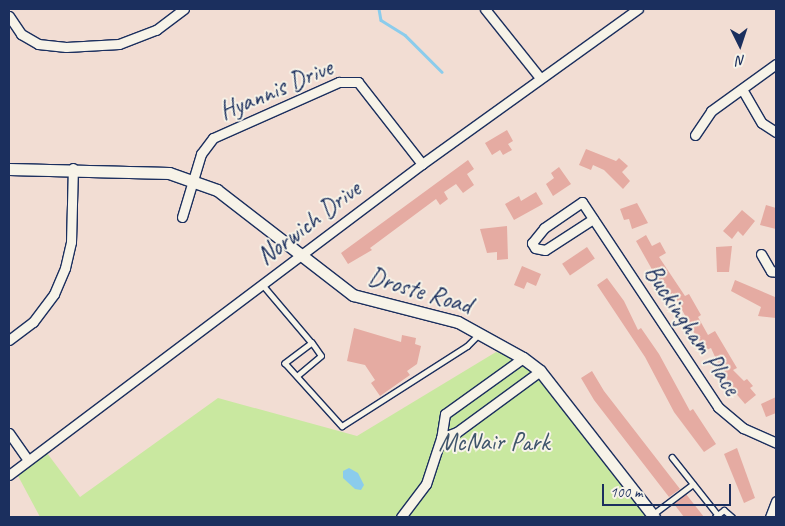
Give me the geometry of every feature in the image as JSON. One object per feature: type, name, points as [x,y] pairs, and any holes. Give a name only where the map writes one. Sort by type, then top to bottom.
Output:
[{"type":"street","points":[[9,16],[21,34],[38,44],[66,47],[119,44],[156,30],[184,9]]},
{"type":"street","points":[[485,9],[540,78]]},
{"type":"street","name":"Norwich Drive","points":[[9,475],[422,164],[638,9]]},
{"type":"street","points":[[695,135],[711,111],[776,64]]},
{"type":"street","name":"Hyannis Drive","points":[[182,217],[201,154],[213,138],[311,92],[349,80],[358,82],[422,164]]},
{"type":"street","points":[[742,90],[762,123],[776,132]]},
{"type":"street","points":[[9,340],[34,322],[54,294],[65,268],[71,242],[73,168]]},
{"type":"street","name":"Droste Road","points":[[9,169],[73,168],[169,173],[217,190],[353,295],[458,322],[524,358],[540,371],[653,516]]},
{"type":"street","name":"Buckingham Place","points":[[593,219],[545,250],[535,248],[532,243],[544,228],[582,202],[718,407],[743,428],[776,443]]},
{"type":"street","points":[[761,254],[776,272]]},
{"type":"street","points":[[401,517],[426,484],[445,414],[524,358]]},
{"type":"street","points":[[440,438],[458,432],[540,371]]},
{"type":"street","points":[[9,433],[28,460]]},
{"type":"street","points":[[770,517],[776,501]]},
{"type":"lane","points":[[262,284],[322,356],[297,376]]},
{"type":"lane","points":[[312,343],[286,363],[342,426],[467,346],[479,334]]},
{"type":"lane","points":[[672,457],[716,516],[724,510],[732,517]]},
{"type":"lane","points":[[653,516],[693,484]]},
{"type":"green space","name":"McNair Park","points":[[496,352],[530,363],[651,517],[40,517],[17,474],[47,453],[80,497],[218,398],[357,436]]},
{"type":"water","points":[[349,468],[358,473],[364,485],[361,490],[355,489],[343,478],[343,471]]},
{"type":"building","points":[[507,130],[513,141],[508,144],[512,150],[503,155],[500,150],[492,155],[485,143]]},
{"type":"building","points":[[586,149],[616,161],[619,158],[628,166],[622,172],[630,181],[623,189],[604,170],[593,165],[591,170],[579,165]]},
{"type":"building","points":[[468,160],[474,169],[467,174],[474,185],[463,193],[456,184],[444,192],[448,199],[440,205],[436,199],[370,248],[372,250],[348,264],[341,253]]},
{"type":"building","points":[[559,167],[571,184],[553,196],[546,184],[554,178],[551,173]]},
{"type":"building","points":[[536,192],[543,204],[514,220],[505,204],[519,196],[521,201]]},
{"type":"building","points":[[637,203],[648,223],[632,229],[629,219],[624,220],[620,209]]},
{"type":"building","points":[[766,205],[776,208],[776,229],[760,225]]},
{"type":"building","points":[[742,210],[755,221],[743,236],[738,231],[732,239],[723,231]]},
{"type":"building","points":[[507,226],[508,259],[497,260],[497,252],[487,253],[480,229]]},
{"type":"building","points":[[646,235],[652,246],[660,242],[666,253],[659,257],[685,296],[689,294],[701,315],[698,317],[708,335],[715,331],[737,368],[733,370],[744,381],[747,379],[753,386],[750,388],[756,395],[745,404],[727,383],[711,348],[704,351],[673,293],[669,295],[663,289],[636,241]]},
{"type":"building","points":[[732,246],[729,272],[717,272],[716,247]]},
{"type":"building","points":[[587,247],[595,259],[570,275],[562,264]]},
{"type":"building","points":[[522,266],[541,274],[536,286],[527,282],[524,289],[514,285]]},
{"type":"building","points":[[607,278],[624,301],[638,330],[641,328],[659,354],[690,411],[693,409],[716,444],[704,452],[674,412],[645,357],[597,285]]},
{"type":"building","points":[[735,280],[775,297],[776,318],[758,316],[761,307],[731,291]]},
{"type":"building","points":[[354,328],[401,342],[402,335],[416,338],[415,344],[421,346],[417,364],[407,371],[410,375],[380,396],[371,383],[375,380],[365,365],[347,361]]},
{"type":"building","points":[[592,371],[604,391],[680,489],[669,497],[594,400],[581,378]]},
{"type":"building","points":[[776,397],[776,413],[766,417],[761,404]]},
{"type":"building","points":[[737,448],[755,498],[744,503],[724,454]]},
{"type":"building","points":[[686,494],[704,517],[684,517],[674,504]]},
{"type":"waterway","points":[[379,9],[381,20],[405,35],[442,72]]}]
